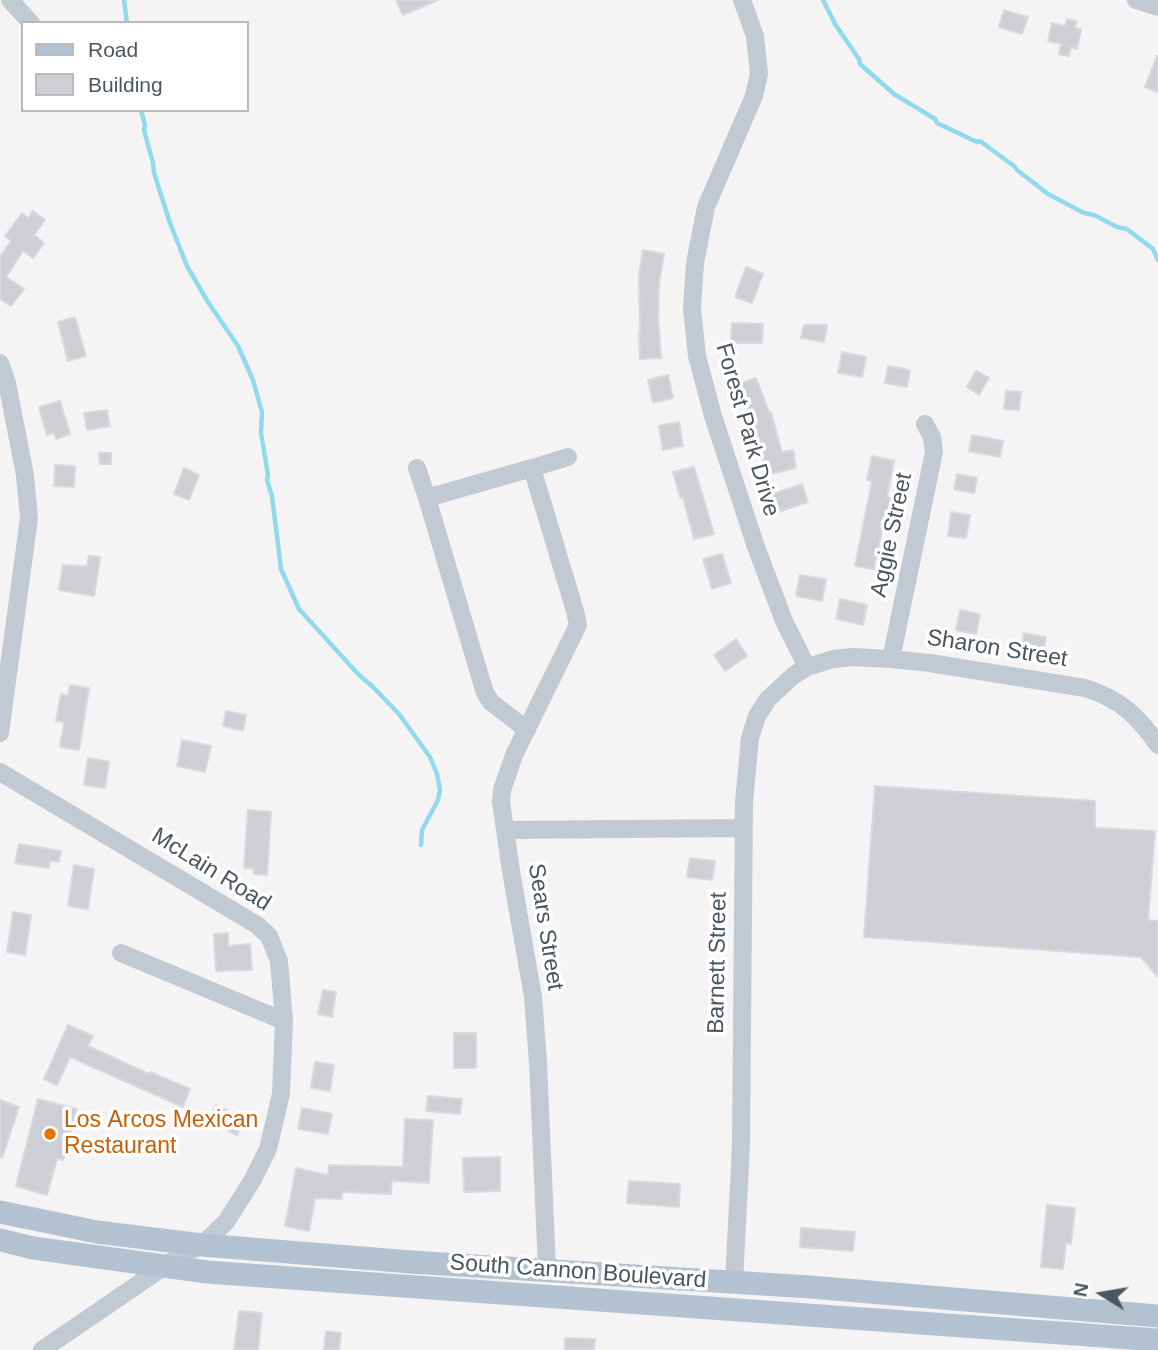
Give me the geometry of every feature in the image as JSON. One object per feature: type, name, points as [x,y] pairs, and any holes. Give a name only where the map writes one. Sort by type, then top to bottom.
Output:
[{"type":"main road","name":"South Cannon Boulevard","points":[[0,1212],[97,1232],[201,1245],[411,1262],[810,1287],[1141,1332]]},
{"type":"main road","name":"South Cannon Boulevard","points":[[0,1240],[33,1248],[220,1273],[1026,1331],[1141,1332]]},
{"type":"main road","points":[[638,1304],[659,1297],[699,1297],[712,1294],[734,1282]]},
{"type":"main road","points":[[1026,1331],[1051,1350]]},
{"type":"street","points":[[0,10],[9,0],[29,21]]},
{"type":"street","name":"Forest Park Drive","points":[[742,0],[755,36],[759,74],[754,96],[706,207],[695,263],[692,307],[697,356],[713,416],[756,547],[784,621],[807,667]]},
{"type":"street","points":[[1136,0],[1158,7]]},
{"type":"street","points":[[0,363],[7,383],[8,430],[25,475],[29,518],[0,733]]},
{"type":"street","name":"Aggie Street","points":[[891,659],[934,452],[932,437],[925,424]]},
{"type":"street","points":[[427,498],[568,457]]},
{"type":"street","points":[[417,468],[485,693],[491,702],[527,730]]},
{"type":"street","points":[[505,830],[502,790],[511,762],[578,625],[532,468]]},
{"type":"street","name":"Sharon Street","points":[[807,667],[833,659],[891,659],[1085,688],[1098,692],[1126,708],[1147,729],[1158,745]]},
{"type":"street","name":"Barnett Street","points":[[734,1282],[741,1145],[744,802],[750,738],[757,716],[768,698],[807,667]]},
{"type":"street","name":"McLain Road","points":[[0,772],[257,925],[269,936],[279,961],[284,1021],[281,1094],[268,1149],[226,1222],[201,1245],[181,1255],[42,1350]]},
{"type":"street","name":"Sears Street","points":[[547,1269],[533,997],[505,830],[744,828]]},
{"type":"street","points":[[121,953],[284,1021]]},
{"type":"building","points":[[396,0],[438,0],[403,15]]},
{"type":"building","points":[[1004,10],[1028,17],[1022,34],[999,27]]},
{"type":"building","points":[[1067,19],[1077,21],[1075,28],[1081,29],[1077,49],[1071,47],[1069,56],[1059,54],[1061,44],[1048,41],[1052,23],[1065,26]]},
{"type":"building","points":[[1158,56],[1158,92],[1145,87]]},
{"type":"building","points":[[33,211],[45,220],[34,235],[44,243],[33,258],[23,251],[6,277],[24,289],[11,306],[0,299],[0,257],[11,241],[5,236],[22,213],[28,218]]},
{"type":"building","points":[[643,250],[664,254],[659,282],[661,358],[640,359],[639,276]]},
{"type":"building","points":[[746,267],[763,274],[752,303],[735,297]]},
{"type":"building","points":[[75,317],[86,356],[68,361],[58,322]]},
{"type":"building","points":[[732,323],[763,324],[762,343],[731,343]]},
{"type":"building","points":[[804,325],[827,325],[824,342],[801,338]]},
{"type":"building","points":[[842,352],[866,357],[862,377],[838,373]]},
{"type":"building","points":[[888,366],[910,370],[907,387],[885,383]]},
{"type":"building","points":[[976,371],[989,378],[979,395],[967,387]]},
{"type":"building","points":[[668,375],[673,398],[653,403],[648,380]]},
{"type":"building","points":[[756,378],[771,412],[782,452],[793,450],[796,468],[766,475],[759,442],[757,443],[739,384]]},
{"type":"building","points":[[1006,391],[1021,392],[1019,410],[1004,409]]},
{"type":"building","points":[[60,401],[70,434],[56,439],[54,433],[47,435],[39,407]]},
{"type":"building","points":[[107,410],[110,426],[87,430],[84,413]]},
{"type":"building","points":[[679,422],[683,446],[663,450],[659,426]]},
{"type":"building","points":[[972,435],[1003,441],[1000,457],[969,451]]},
{"type":"building","points":[[99,453],[111,453],[111,464],[100,464]]},
{"type":"building","points":[[872,456],[894,461],[887,497],[892,498],[887,521],[884,521],[874,569],[855,566],[872,481],[867,480]]},
{"type":"building","points":[[55,465],[75,466],[74,487],[54,486]]},
{"type":"building","points":[[694,467],[714,534],[694,539],[673,472]]},
{"type":"building","points":[[184,468],[199,475],[189,500],[174,494]]},
{"type":"building","points":[[957,474],[977,478],[974,493],[954,489]]},
{"type":"building","points":[[802,484],[808,502],[778,512],[773,494]]},
{"type":"building","points":[[951,512],[970,515],[966,538],[948,536]]},
{"type":"building","points":[[722,554],[731,583],[712,589],[703,559]]},
{"type":"building","points":[[89,556],[100,557],[94,596],[59,590],[63,565],[87,566]]},
{"type":"building","points":[[800,575],[826,579],[822,601],[796,596]]},
{"type":"building","points":[[840,599],[867,605],[863,625],[836,619]]},
{"type":"building","points":[[960,610],[980,614],[976,634],[956,630]]},
{"type":"building","points":[[1024,633],[1046,637],[1043,654],[1021,650]]},
{"type":"building","points":[[736,639],[747,656],[725,671],[714,655]]},
{"type":"building","points":[[70,685],[89,688],[79,750],[60,747],[64,722],[56,721],[61,694],[68,696]]},
{"type":"building","points":[[226,711],[246,715],[243,731],[223,726]]},
{"type":"building","points":[[182,740],[211,746],[205,772],[177,766]]},
{"type":"building","points":[[88,758],[109,762],[105,788],[84,785]]},
{"type":"building","points":[[875,786],[1095,801],[1095,828],[1155,831],[1148,920],[1158,921],[1158,977],[1141,957],[864,937]]},
{"type":"building","points":[[248,810],[271,812],[267,875],[254,874],[254,869],[244,868]]},
{"type":"building","points":[[19,844],[61,851],[59,862],[50,861],[49,868],[15,863]]},
{"type":"building","points":[[690,858],[715,861],[712,880],[687,877]]},
{"type":"building","points":[[74,865],[94,869],[88,909],[68,906]]},
{"type":"building","points":[[13,912],[31,915],[25,955],[7,952]]},
{"type":"building","points":[[228,933],[228,946],[250,944],[252,970],[216,971],[214,934]]},
{"type":"building","points":[[323,990],[336,992],[332,1017],[318,1014]]},
{"type":"building","points":[[68,1025],[93,1036],[88,1046],[149,1074],[150,1072],[190,1089],[183,1107],[70,1057],[57,1085],[44,1079]]},
{"type":"building","points":[[454,1033],[476,1033],[476,1068],[454,1068]]},
{"type":"building","points":[[315,1062],[334,1065],[330,1091],[311,1088]]},
{"type":"building","points":[[428,1096],[462,1099],[460,1114],[426,1111]]},
{"type":"building","name":"Los Arcos Mexican Restaurant","points":[[38,1099],[77,1109],[63,1160],[57,1159],[47,1195],[16,1186]]},
{"type":"building","points":[[0,1100],[19,1107],[2,1158],[0,1157]]},
{"type":"building","points":[[216,1105],[245,1119],[237,1135],[208,1121]]},
{"type":"building","points":[[302,1108],[332,1114],[328,1134],[298,1129]]},
{"type":"building","points":[[405,1119],[433,1120],[429,1183],[392,1181],[391,1194],[342,1192],[342,1199],[315,1198],[309,1231],[285,1226],[296,1168],[328,1175],[329,1165],[403,1167]]},
{"type":"building","points":[[500,1157],[500,1191],[464,1192],[463,1158]]},
{"type":"building","points":[[629,1181],[680,1184],[679,1207],[627,1203]]},
{"type":"building","points":[[1047,1205],[1075,1208],[1071,1244],[1066,1243],[1063,1269],[1041,1267]]},
{"type":"building","points":[[801,1228],[855,1232],[853,1251],[800,1247]]},
{"type":"building","points":[[239,1311],[262,1313],[258,1350],[234,1350]]},
{"type":"building","points":[[326,1331],[341,1333],[339,1350],[324,1350]]},
{"type":"building","points":[[565,1338],[595,1339],[594,1350],[565,1350]]},
{"type":"waterway","points":[[124,0],[127,21]]},
{"type":"waterway","points":[[823,0],[860,64],[894,94],[935,119],[937,123],[980,141],[1048,194],[1084,213],[1127,229],[1153,249],[1158,260]]},
{"type":"waterway","points":[[142,112],[154,173],[187,266],[238,346],[253,380],[262,412],[261,433],[281,569],[299,609],[358,674],[399,714],[430,757],[437,774],[440,790],[438,800],[422,830],[421,845]]},
{"type":"place","name":"Los Arcos Mexican Restaurant","points":[[50,1134]]}]
